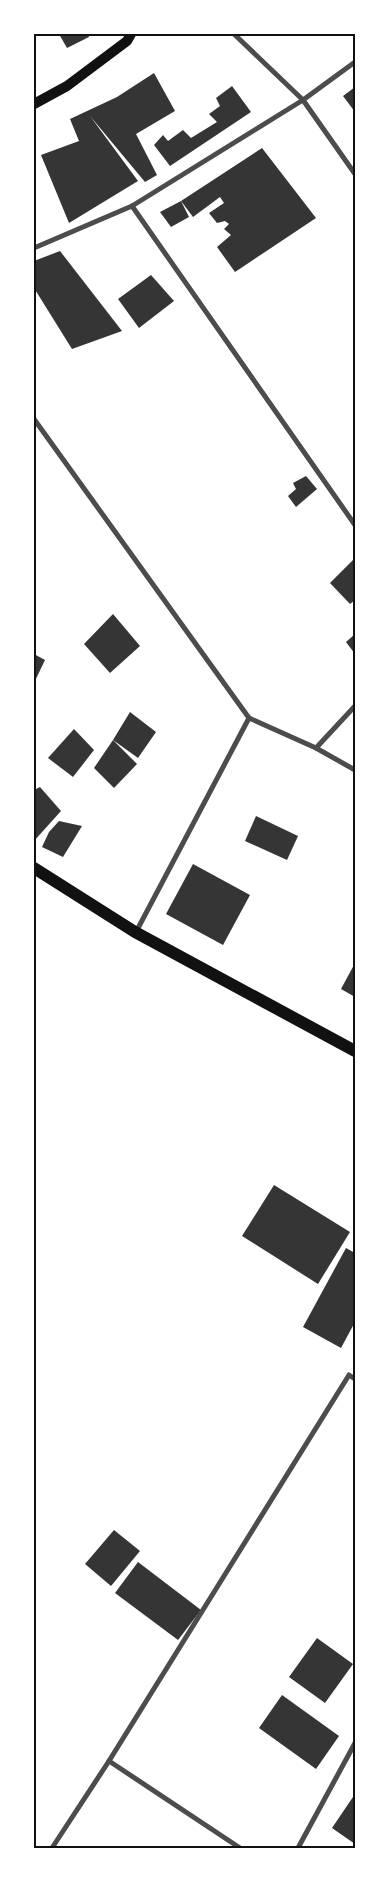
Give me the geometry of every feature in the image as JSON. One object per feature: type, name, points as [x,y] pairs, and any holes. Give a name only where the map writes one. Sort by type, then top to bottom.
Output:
[{"type":"main road","points":[[34,104],[68,86],[127,41],[131,34]]},
{"type":"main road","points":[[34,868],[135,932],[355,1052]]},
{"type":"street","points":[[234,34],[303,100],[355,174]]},
{"type":"street","points":[[34,248],[132,206],[303,100],[355,62]]},
{"type":"street","points":[[132,206],[355,525]]},
{"type":"street","points":[[34,419],[249,718],[316,748],[355,770]]},
{"type":"street","points":[[316,748],[355,706]]},
{"type":"street","points":[[135,932],[249,718]]},
{"type":"street","points":[[52,1848],[349,1375],[355,1379]]},
{"type":"street","points":[[298,1848],[355,1742]]},
{"type":"street","points":[[108,1761],[240,1848]]},
{"type":"building","points":[[59,34],[88,34],[89,37],[67,48]]},
{"type":"building","points":[[154,73],[175,111],[136,134],[157,175],[145,182],[90,116],[138,181],[69,223],[41,155],[79,141],[70,119],[117,97]]},
{"type":"building","points":[[232,86],[251,112],[170,166],[154,145],[163,135],[168,141],[183,130],[191,138],[217,122],[209,114],[220,106],[216,98]]},
{"type":"building","points":[[355,87],[355,112],[343,96]]},
{"type":"building","points":[[262,148],[316,218],[235,272],[217,247],[231,235],[224,229],[229,224],[225,221],[217,223],[209,213],[224,203],[220,197],[193,217],[181,201]]},
{"type":"building","points":[[181,201],[189,217],[171,227],[160,212]]},
{"type":"building","points":[[60,251],[122,331],[72,349],[34,288],[34,261]]},
{"type":"building","points":[[151,275],[174,301],[139,328],[118,299]]},
{"type":"building","points":[[306,476],[317,489],[296,507],[288,496],[296,489],[293,483]]},
{"type":"building","points":[[355,558],[355,600],[350,604],[330,583]]},
{"type":"building","points":[[113,614],[140,646],[110,673],[84,644]]},
{"type":"building","points":[[355,634],[355,654],[346,642]]},
{"type":"building","points":[[34,654],[45,660],[34,683]]},
{"type":"building","points":[[130,712],[156,732],[138,758],[113,740]]},
{"type":"building","points":[[74,729],[94,750],[73,777],[48,758]]},
{"type":"building","points":[[113,740],[137,764],[114,788],[94,768]]},
{"type":"building","points":[[40,787],[61,811],[34,841],[34,790]]},
{"type":"building","points":[[256,816],[298,836],[287,860],[245,841]]},
{"type":"building","points":[[59,821],[82,826],[63,857],[42,847],[49,832]]},
{"type":"building","points":[[193,864],[250,895],[223,945],[166,914]]},
{"type":"building","points":[[355,963],[355,997],[341,989]]},
{"type":"building","points":[[274,1185],[350,1232],[318,1284],[242,1236]]},
{"type":"building","points":[[346,1248],[355,1253],[355,1322],[341,1348],[303,1327]]},
{"type":"building","points":[[114,1530],[140,1551],[111,1586],[85,1564]]},
{"type":"building","points":[[138,1562],[201,1610],[178,1640],[115,1593]]},
{"type":"building","points":[[317,1638],[353,1664],[325,1703],[289,1677]]},
{"type":"building","points":[[282,1695],[339,1736],[316,1769],[259,1728]]},
{"type":"building","points":[[355,1794],[355,1844],[332,1828]]}]
